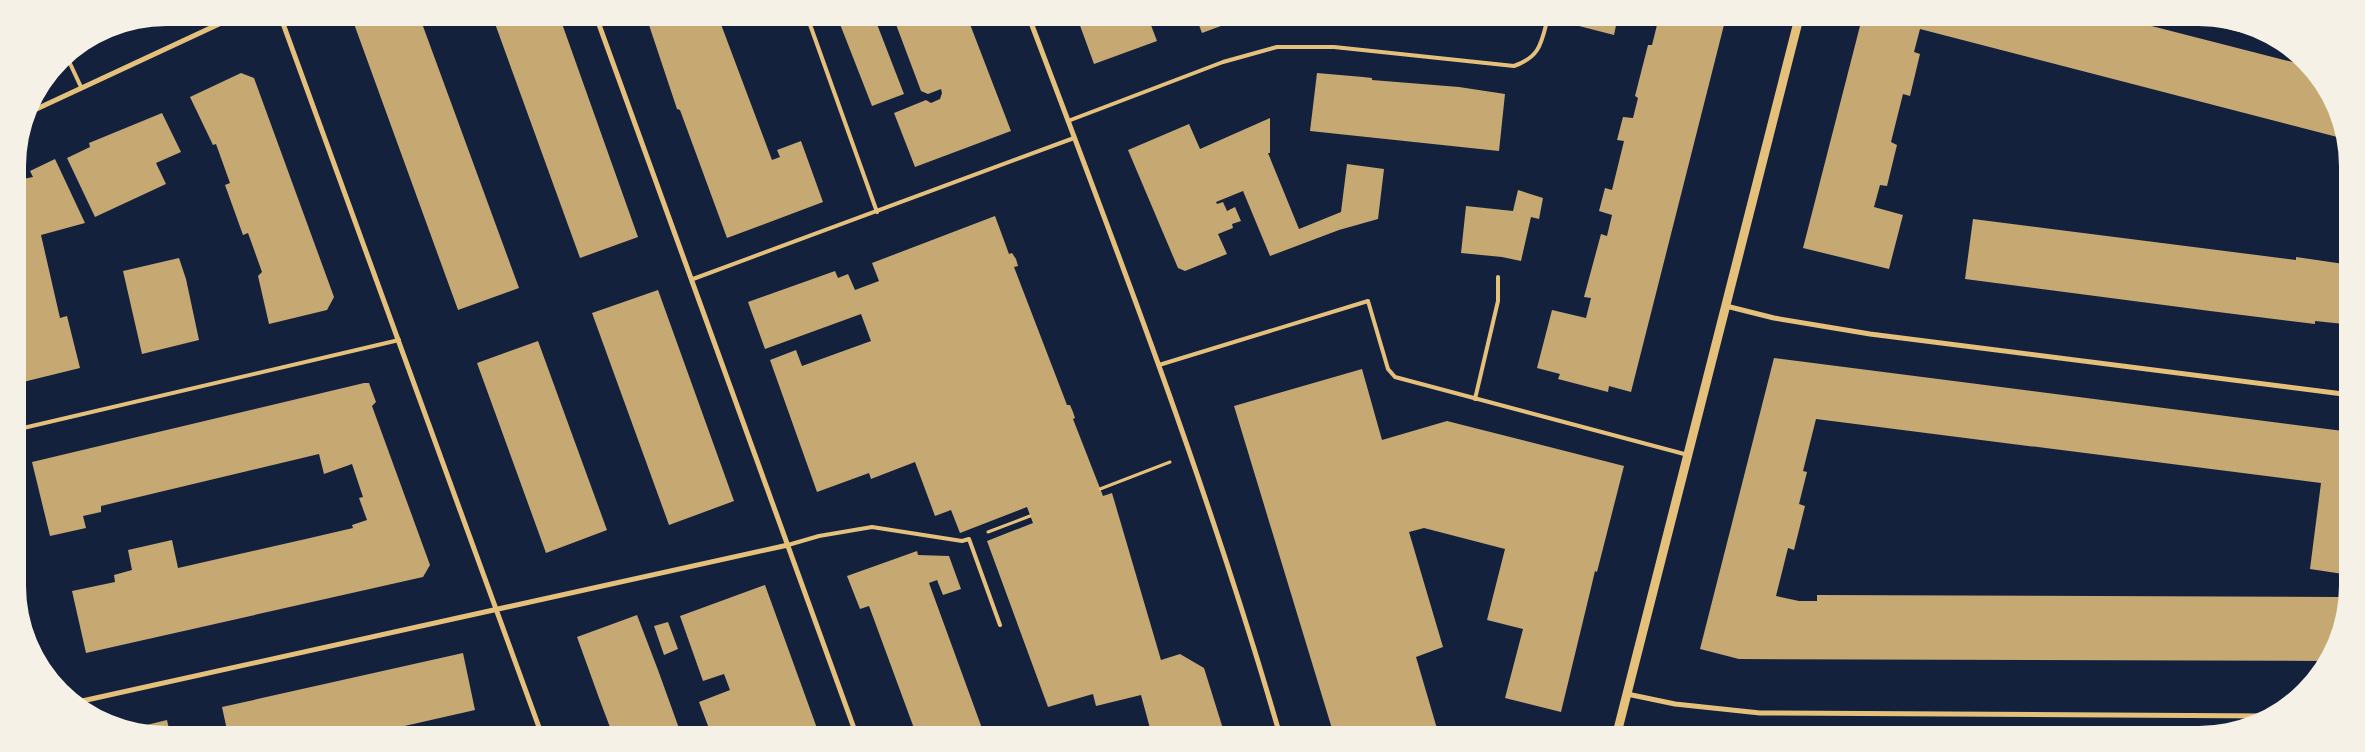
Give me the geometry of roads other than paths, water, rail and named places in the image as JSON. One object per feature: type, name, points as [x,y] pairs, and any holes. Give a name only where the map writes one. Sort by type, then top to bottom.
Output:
[{"type":"street","points":[[40,108],[215,26]]},
{"type":"street","points":[[284,26],[538,726]]},
{"type":"street","points":[[600,26],[693,279],[853,726]]},
{"type":"street","points":[[1032,26],[1159,365],[1246,619],[1277,725]]},
{"type":"street","points":[[1619,725],[1797,26]]},
{"type":"street","points":[[1726,306],[1774,318],[1870,334],[2339,393]]},
{"type":"street","points":[[86,700],[788,545]]},
{"type":"street","points":[[1627,694],[1675,704],[1760,713],[2249,716]]},
{"type":"lane","points":[[810,26],[876,212]]},
{"type":"lane","points":[[1068,121],[1222,62],[1277,47],[1306,45],[1334,47],[1514,66],[1533,57],[1539,48],[1546,26]]},
{"type":"lane","points":[[70,64],[81,88]]},
{"type":"lane","points":[[693,279],[1074,138]]},
{"type":"lane","points":[[1475,399],[1498,302],[1498,277]]},
{"type":"lane","points":[[1159,365],[1368,300],[1388,369],[1395,377],[1688,454]]},
{"type":"lane","points":[[26,427],[399,340]]},
{"type":"lane","points":[[788,545],[818,536],[872,527],[962,541],[969,539],[1000,625]]}]
